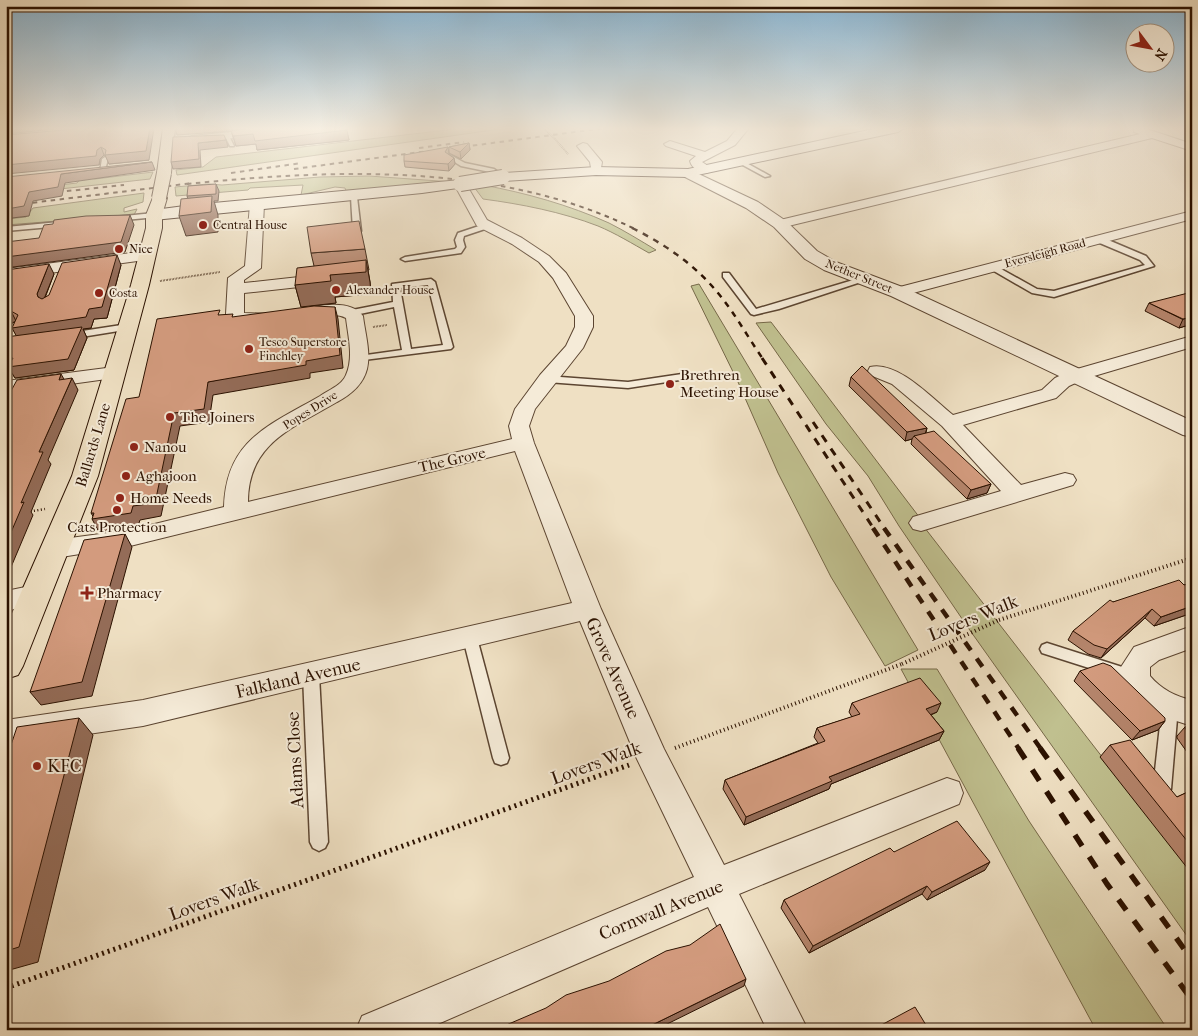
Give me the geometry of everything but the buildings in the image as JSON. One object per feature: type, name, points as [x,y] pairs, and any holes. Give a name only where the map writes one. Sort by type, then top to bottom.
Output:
[{"type":"main road","name":"Ballards Lane","points":[[6,666],[21,598],[55,549],[84,476],[140,285],[157,211],[163,176]]},
{"type":"main road","name":"Nether Street","points":[[157,211],[180,206],[224,206],[354,197],[515,176]]},
{"type":"main road","name":"Nether Street","points":[[714,176],[780,224],[811,255],[830,266],[898,292],[1070,378],[1192,430]]},
{"type":"main road","points":[[157,211],[172,220],[224,206]]},
{"type":"street","points":[[780,224],[979,176]]},
{"type":"street","points":[[460,184],[482,223],[517,241],[544,259],[560,276],[584,316],[584,327],[579,340],[525,409],[519,426],[522,443]]},
{"type":"street","points":[[257,204],[253,268],[236,283],[235,314],[239,318],[253,319],[334,310],[350,313]]},
{"type":"street","name":"Eversleigh Road","points":[[898,292],[1192,214]]},
{"type":"street","points":[[8,273],[61,270],[146,256]]},
{"type":"street","points":[[236,283],[337,278]]},
{"type":"street","name":"Popes Drive","points":[[236,512],[235,490],[242,462],[254,446],[342,391],[354,378],[359,359],[354,316],[350,313]]},
{"type":"street","points":[[949,422],[1049,394],[1070,378],[1192,341]]},
{"type":"street","points":[[876,371],[899,380],[949,422],[1017,494]]},
{"type":"street","points":[[13,390],[114,373]]},
{"type":"street","name":"The Grove","points":[[55,549],[130,538],[522,443]]},
{"type":"street","name":"Grove Avenue","points":[[522,443],[588,609],[652,757],[718,886],[788,1030]]},
{"type":"street","points":[[921,523],[1065,480]]},
{"type":"street","name":"Falkland Avenue","points":[[6,733],[143,713],[588,609]]},
{"type":"street","points":[[1181,710],[1160,703],[1144,691],[1136,677],[1136,665],[1142,655],[1192,637]]},
{"type":"street","name":"Cornwall Avenue","points":[[376,1030],[718,886],[948,793]]},
{"type":"lane","points":[[354,197],[357,231]]},
{"type":"lane","points":[[108,220],[157,211]]},
{"type":"lane","points":[[6,229],[71,223]]},
{"type":"lane","points":[[405,259],[458,251],[461,247],[459,240],[461,235],[485,226]]},
{"type":"lane","points":[[991,267],[1035,291],[1054,294],[1150,266],[1143,258],[1098,239]]},
{"type":"lane","points":[[726,275],[754,312],[863,280]]},
{"type":"lane","points":[[359,359],[448,347],[430,277],[397,281],[398,304],[407,352]]},
{"type":"lane","points":[[350,313],[398,304]]},
{"type":"lane","points":[[63,337],[128,327]]},
{"type":"lane","points":[[547,379],[628,385],[682,377]]},
{"type":"lane","points":[[470,638],[501,758]]},
{"type":"lane","points":[[1047,649],[1136,677]]},
{"type":"lane","name":"Adams Close","points":[[311,675],[319,842]]},
{"type":"lane","points":[[1162,789],[1181,710]]},
{"type":"path","points":[[140,285],[228,272],[236,283]]},
{"type":"path","points":[[22,513],[73,505]]},
{"type":"path","name":"Lovers Walk","points":[[6,988],[652,757],[902,664],[999,620],[1192,558]]},
{"type":"green space","points":[[117,176],[151,176],[150,179],[6,195],[6,188],[16,190],[77,183],[82,177],[95,179]]},
{"type":"green space","points":[[374,176],[453,182],[347,193],[345,188],[335,187],[301,195],[303,185],[250,188],[248,190],[176,196],[175,187],[208,184],[222,185],[320,177]]},
{"type":"green space","points":[[483,185],[563,205],[609,223],[656,250],[649,253],[604,229],[584,221],[527,206],[483,199],[474,187]]},
{"type":"green space","points":[[144,193],[143,202],[124,208],[124,212],[137,209],[134,215],[6,225],[6,219],[26,217],[33,208]]},
{"type":"green space","points":[[699,284],[918,650],[885,666],[831,577],[778,473],[738,382],[691,286]]},
{"type":"green space","points":[[771,322],[923,522],[921,523],[1192,873],[1192,943],[969,629],[899,526],[868,476],[826,424],[756,323]]},
{"type":"green space","points":[[901,669],[937,669],[1029,821],[1168,1030],[1096,1030]]},
{"type":"railway","points":[[187,184],[281,176]]},
{"type":"railway","points":[[419,176],[472,181],[528,192],[582,207],[635,229]]},
{"type":"railway","points":[[6,206],[193,183]]},
{"type":"railway","points":[[49,193],[124,185]]},
{"type":"railway","points":[[632,228],[670,249],[703,276],[727,305],[763,359]]},
{"type":"railway","points":[[762,358],[874,529]]},
{"type":"railway","points":[[813,422],[885,529]]},
{"type":"railway","points":[[873,528],[1019,749]]},
{"type":"railway","points":[[884,528],[1041,749]]},
{"type":"railway","points":[[1018,748],[1107,884],[1192,1000]]},
{"type":"railway","points":[[1040,748],[1192,960]]},
{"type":"place","name":"Central House","points":[[203,225]]},
{"type":"place","name":"Nice","points":[[119,249]]},
{"type":"place","name":"Alexander House","points":[[336,290]]},
{"type":"place","name":"Costa","points":[[99,293]]},
{"type":"place","name":"Tesco Superstore Finchley","points":[[249,349]]},
{"type":"place","name":"Brethren Meeting House","points":[[670,384]]},
{"type":"place","name":"The Joiners","points":[[170,417]]},
{"type":"place","name":"Nanou","points":[[134,447]]},
{"type":"place","name":"Aghajoon","points":[[126,476]]},
{"type":"place","name":"Home Needs","points":[[120,498]]},
{"type":"place","name":"Cats Protection","points":[[117,510]]},
{"type":"place","name":"Pharmacy","points":[[87,593]]},
{"type":"place","name":"KFC","points":[[37,766]]}]
